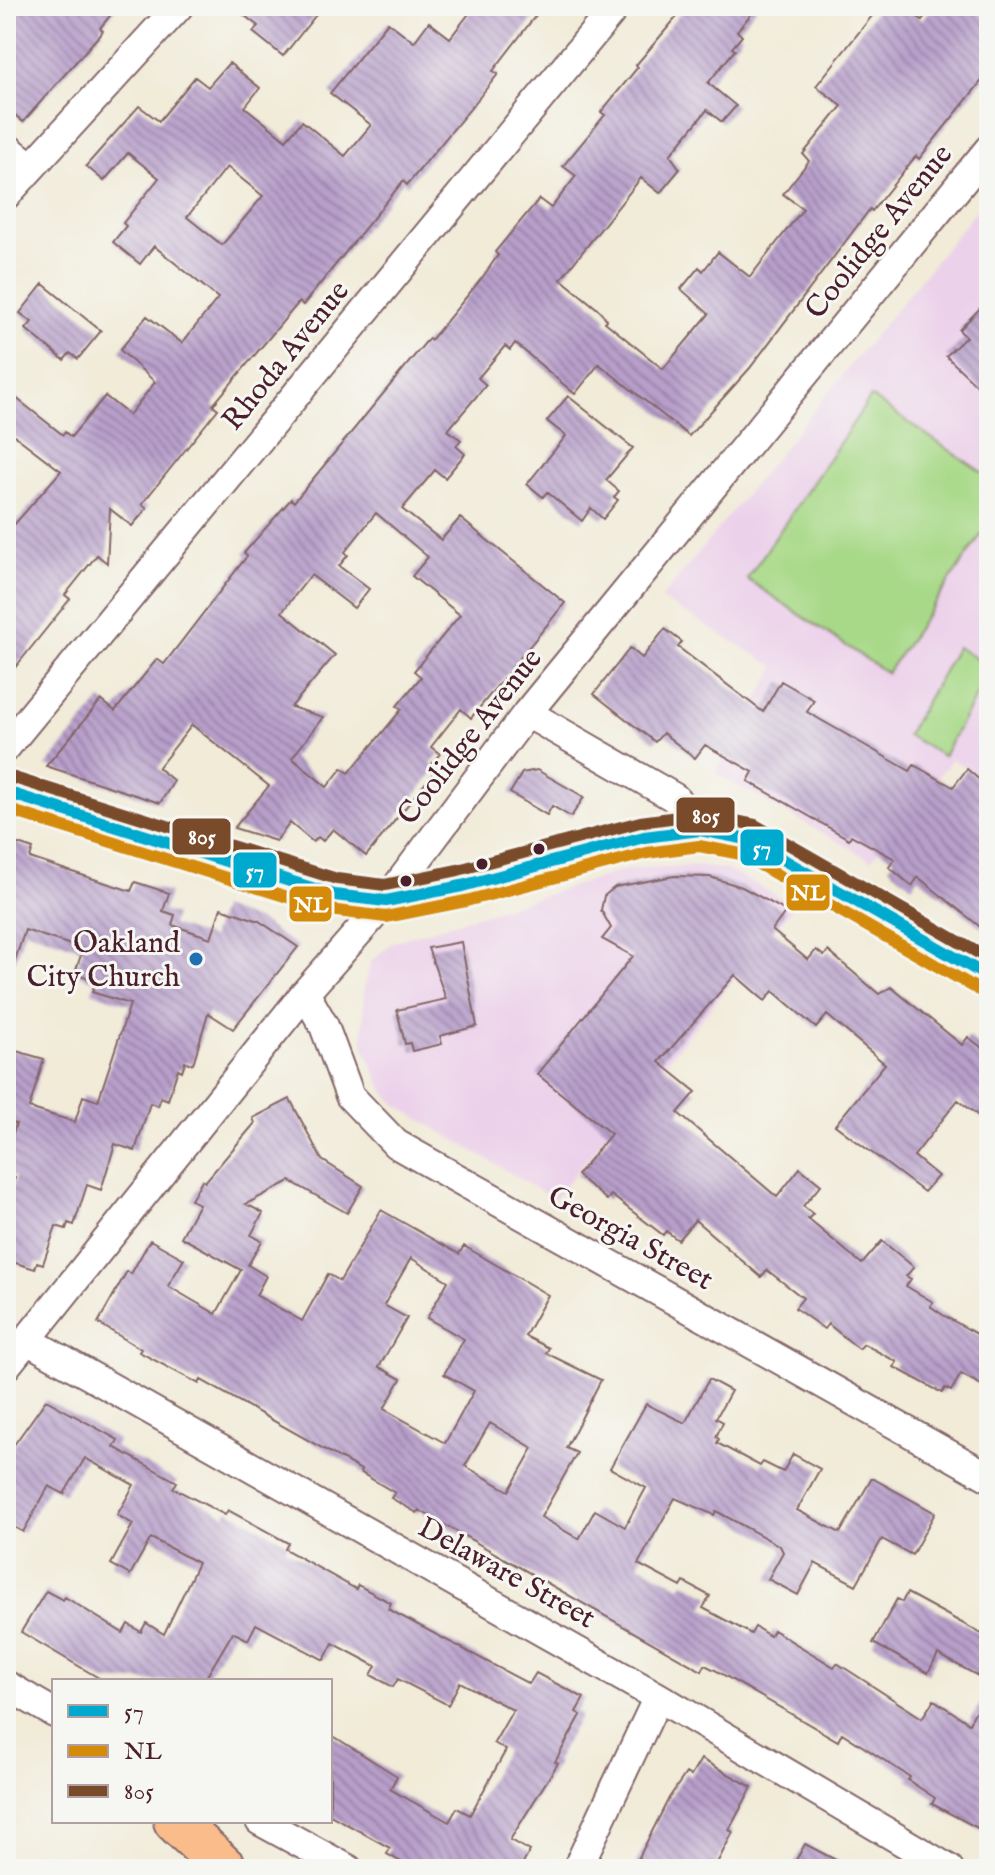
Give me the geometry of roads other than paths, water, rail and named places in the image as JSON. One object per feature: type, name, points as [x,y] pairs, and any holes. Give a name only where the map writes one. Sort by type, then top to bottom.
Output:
[{"type":"highway","points":[[177,1823],[226,1869]]},
{"type":"main road","points":[[6,792],[334,895],[386,901],[462,886],[644,837],[700,830],[747,839],[989,977]]},
{"type":"street","points":[[6,195],[179,6]]},
{"type":"street","name":"Rhoda Avenue","points":[[6,747],[616,6]]},
{"type":"street","points":[[6,147],[31,167]]},
{"type":"street","name":"Coolidge Avenue","points":[[6,1366],[305,993],[386,901],[527,713],[989,149]]},
{"type":"street","points":[[527,713],[675,798],[700,830]]},
{"type":"street","name":"Georgia Street","points":[[305,993],[324,1026],[350,1096],[396,1144],[989,1477]]},
{"type":"street","name":"Delaware Street","points":[[27,1340],[658,1697],[949,1869]]},
{"type":"street","points":[[6,1685],[52,1712]]},
{"type":"street","points":[[577,1869],[658,1697]]},
{"type":"street","points":[[264,1823],[348,1869]]},
{"type":"place","name":"Oakland City Church","points":[[196,959]]}]
